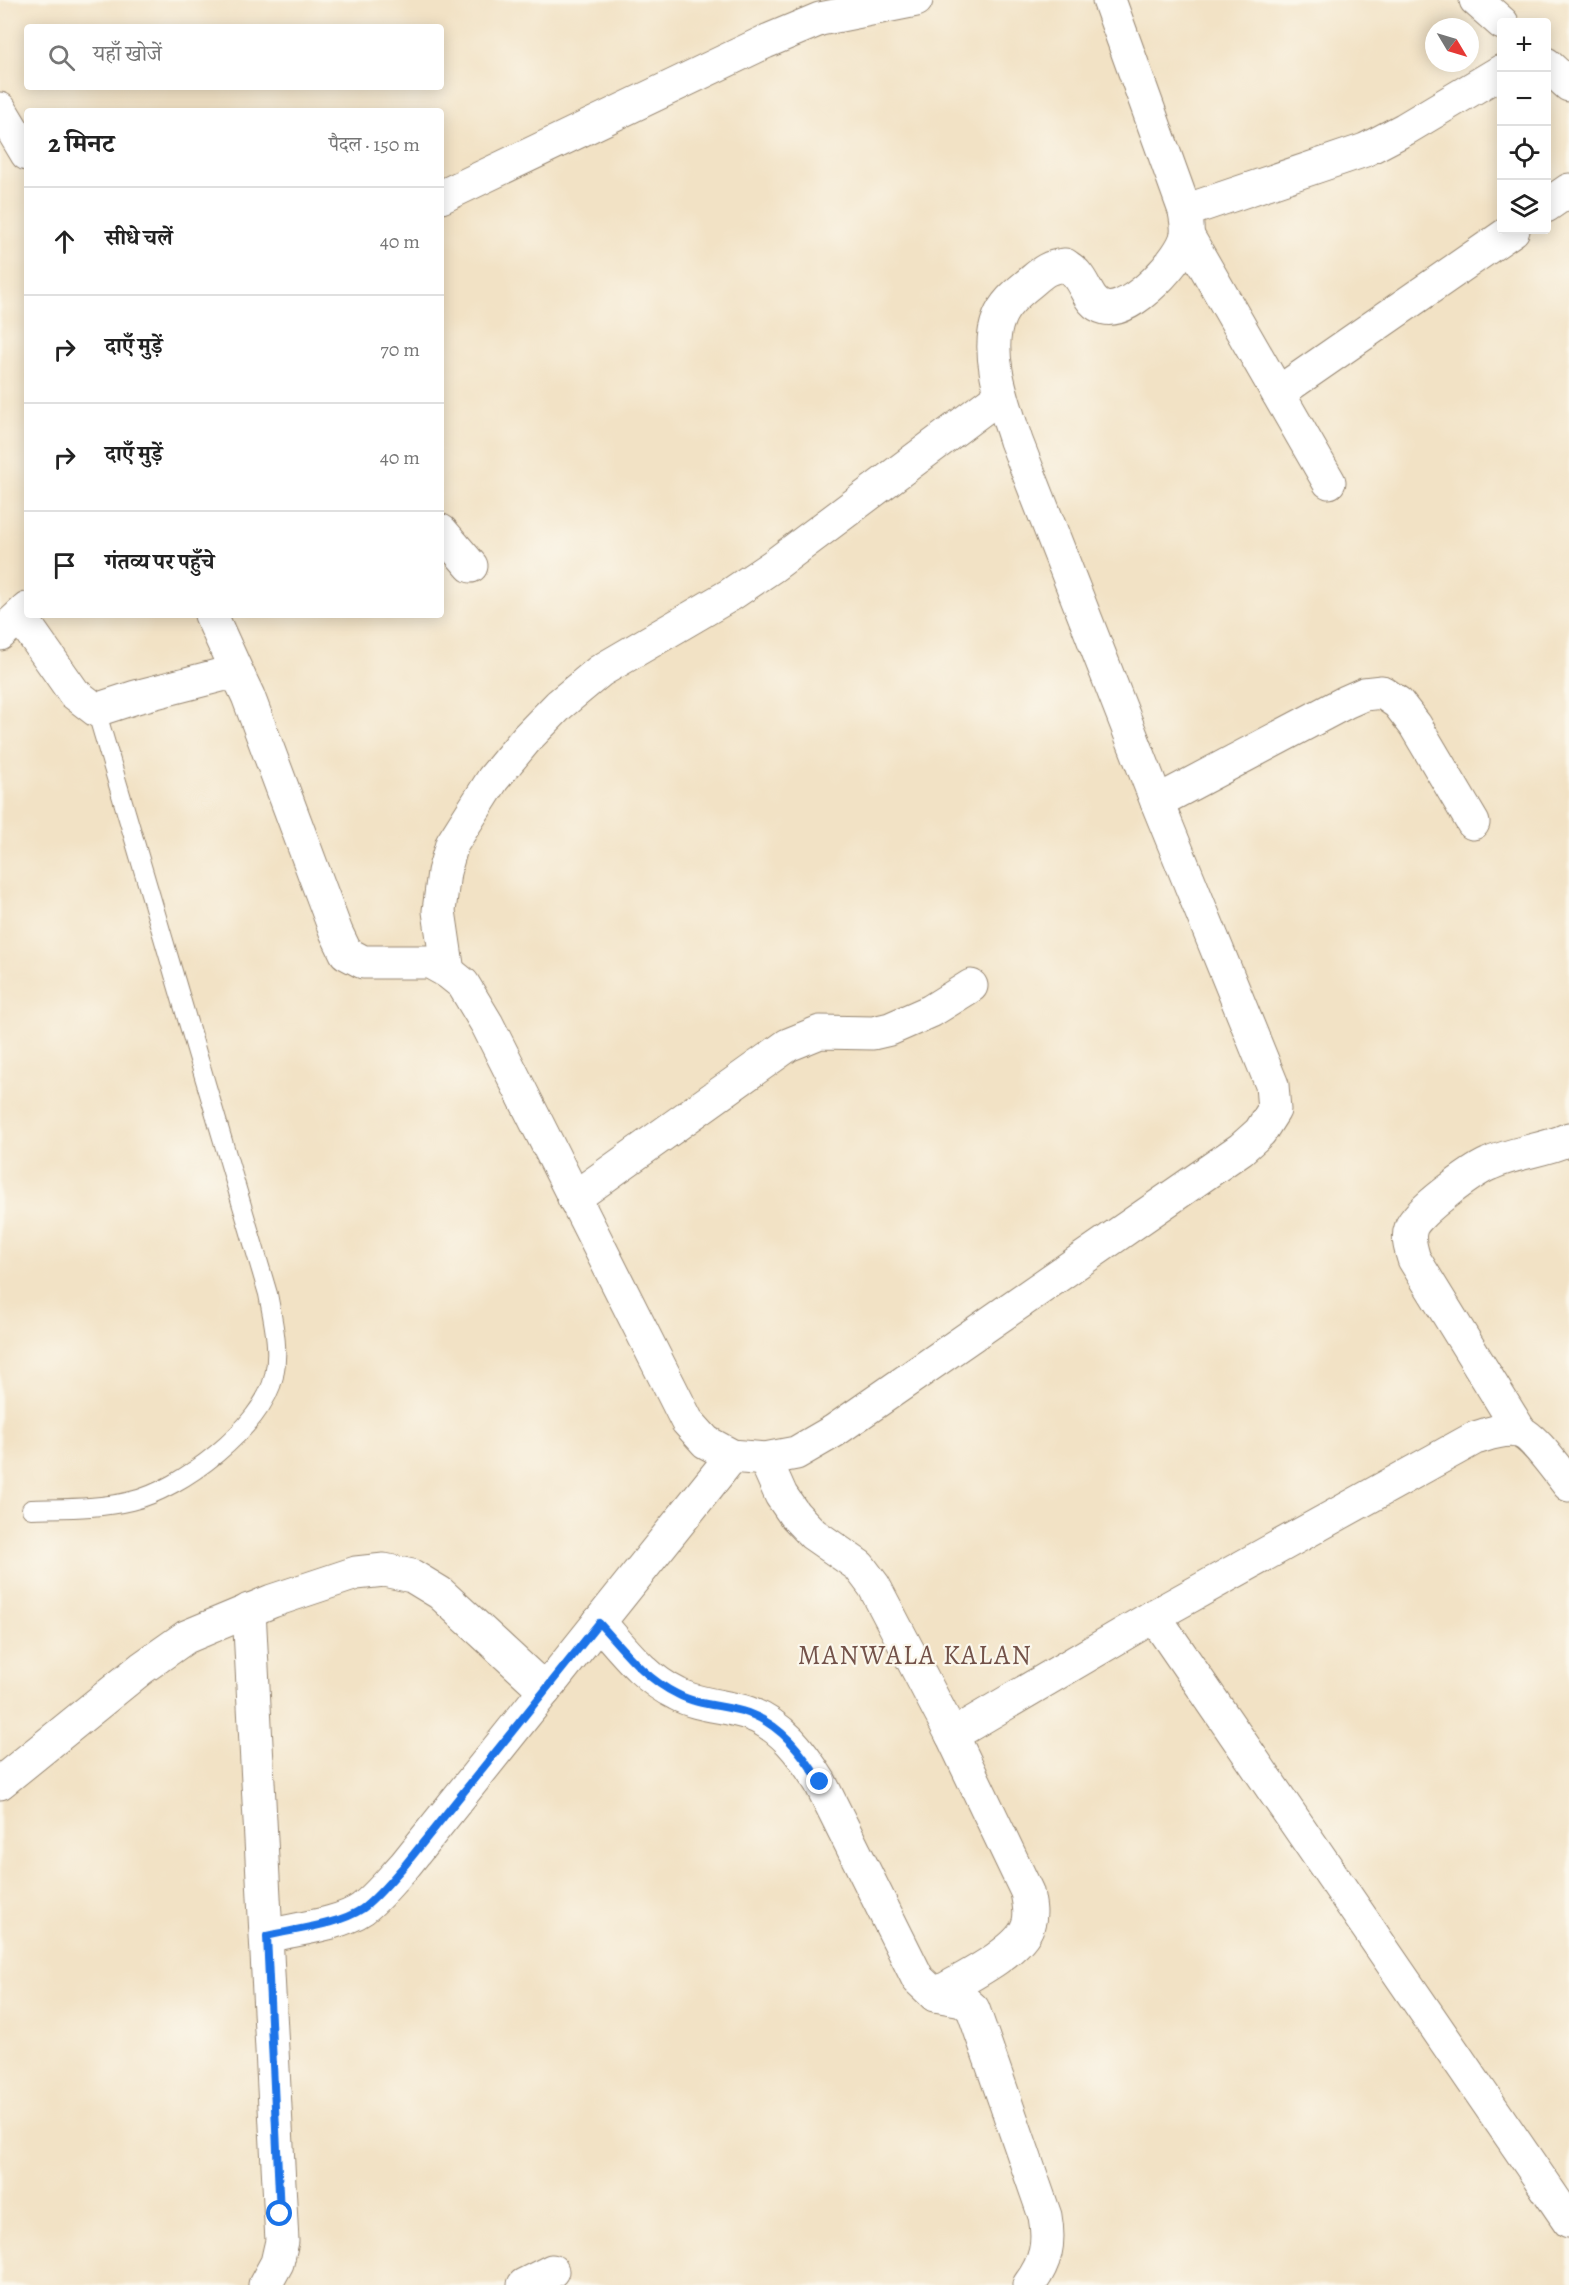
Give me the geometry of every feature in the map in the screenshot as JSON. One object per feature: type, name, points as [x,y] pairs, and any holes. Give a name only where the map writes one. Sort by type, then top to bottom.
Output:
[{"type":"street","points":[[444,196],[820,19],[916,0]]},
{"type":"street","points":[[1109,0],[1186,223],[1329,482]]},
{"type":"street","points":[[1551,69],[1569,85]]},
{"type":"street","points":[[1186,223],[1365,150],[1500,72]]},
{"type":"street","points":[[0,109],[24,149]]},
{"type":"street","points":[[1551,203],[1569,190]]},
{"type":"street","points":[[212,618],[248,696],[336,932],[346,952],[363,962],[430,962],[463,984],[487,1024],[687,1422],[706,1442],[732,1456],[765,1459],[796,1453],[834,1431],[1241,1149],[1260,1132],[1274,1110],[1272,1085],[1157,802],[1016,441],[1001,394],[994,355],[994,336],[999,317],[1012,297],[1050,266],[1065,265],[1077,274],[1092,301],[1105,308],[1118,309],[1131,303],[1153,284],[1175,258],[1186,223]]},
{"type":"street","points":[[1278,393],[1507,234]]},
{"type":"street","points":[[448,972],[439,910],[444,872],[452,844],[493,779],[527,738],[559,705],[600,671],[730,595],[773,566],[1001,394]]},
{"type":"street","points":[[444,534],[471,566]]},
{"type":"street","points":[[16,619],[74,693],[96,710],[225,674],[239,677]]},
{"type":"street","points":[[1157,802],[1346,702],[1364,694],[1382,692],[1398,703],[1415,725],[1473,824]]},
{"type":"street","points":[[574,1198],[788,1045],[820,1032],[873,1033],[890,1029],[931,1011],[971,986]]},
{"type":"street","points":[[1569,1139],[1542,1150],[1491,1163],[1474,1172],[1422,1212],[1411,1227],[1409,1244],[1414,1259],[1520,1431],[1534,1442],[1569,1485]]},
{"type":"street","points":[[952,1735],[1154,1616],[1475,1438],[1501,1431],[1520,1431]]},
{"type":"street","points":[[267,1936],[342,1918],[360,1910],[376,1897],[405,1865],[732,1456]]},
{"type":"street","points":[[765,1459],[781,1496],[794,1514],[813,1534],[860,1566],[874,1586],[952,1735],[1027,1892],[1030,1910],[1028,1926],[1020,1939],[1007,1952],[935,1995]]},
{"type":"street","points":[[0,1783],[142,1668],[186,1637],[249,1610],[356,1573],[384,1570],[412,1576],[440,1593],[545,1690]]},
{"type":"street","points":[[249,1610],[282,2241],[278,2263],[265,2285]]},
{"type":"street","points":[[1154,1616],[1569,2221]]},
{"type":"street","points":[[599,1623],[638,1667],[658,1683],[678,1695],[703,1704],[748,1713],[767,1722],[801,1751],[820,1782],[918,1979],[935,1995],[963,2000],[973,2009],[1045,2216],[1048,2233],[1046,2251],[1040,2270],[1029,2285]]},
{"type":"lane","points":[[31,1509],[104,1506],[133,1501],[160,1491],[211,1458],[244,1430],[262,1406],[274,1377],[277,1345],[268,1294],[96,710]]},
{"type":"district","name":"MANWALA KALAN","points":[[915,1655]]},
{"type":"route","points":[[280,2214],[267,1936],[342,1918],[360,1910],[376,1897],[405,1865],[599,1623],[638,1667],[678,1695],[703,1704],[748,1713],[767,1722],[801,1751],[820,1782]]}]
